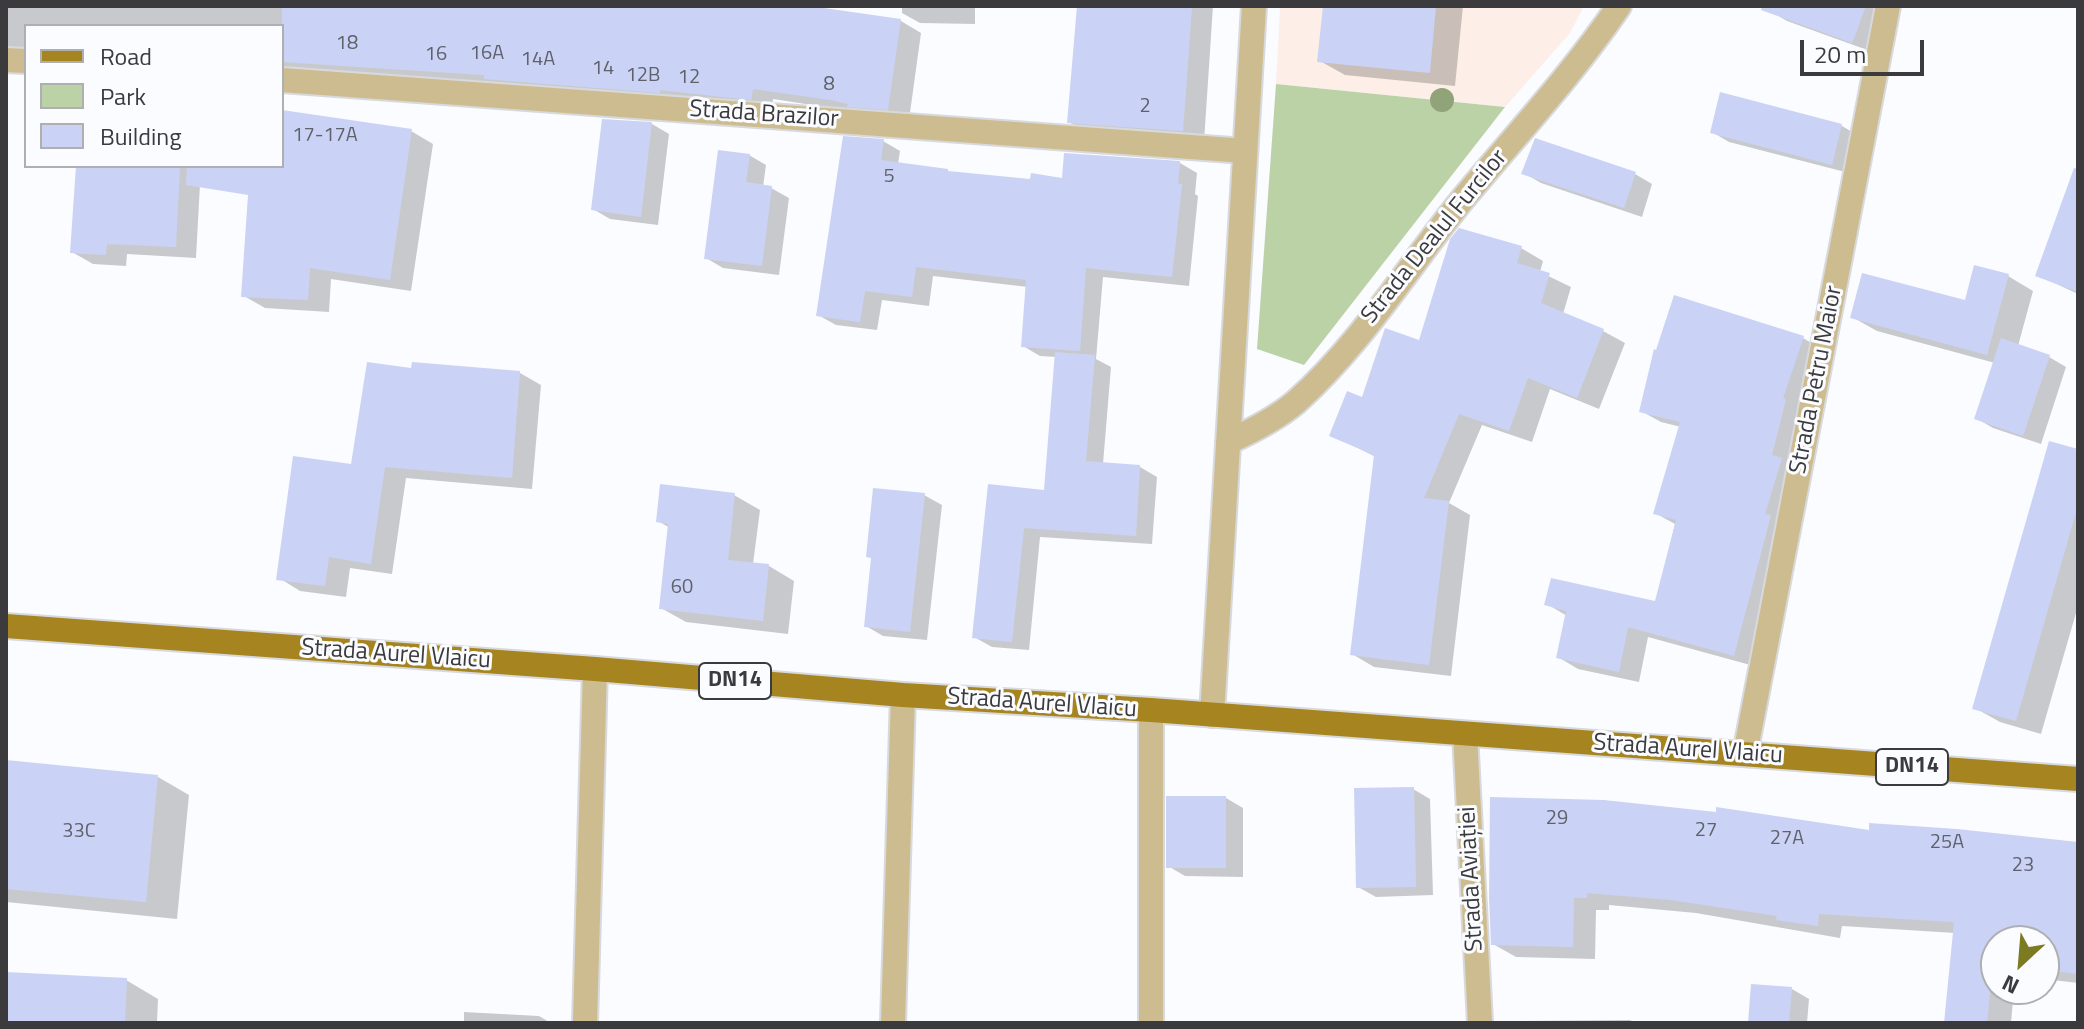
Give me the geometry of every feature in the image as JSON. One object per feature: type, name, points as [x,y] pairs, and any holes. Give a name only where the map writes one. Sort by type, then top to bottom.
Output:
[{"type":"main road","name":"Strada Aurel Vlaicu","points":[[6,626],[903,695],[1151,710],[2078,779]]},
{"type":"street","points":[[1212,715],[1254,6]]},
{"type":"street","name":"Strada Dealul Furcilor","points":[[1228,442],[1254,430],[1294,403],[1336,362],[1460,202],[1587,52],[1619,6]]},
{"type":"street","name":"Strada Petru Maior","points":[[1745,754],[1888,6]]},
{"type":"street","name":"Strada Brazilor","points":[[284,80],[1245,151]]},
{"type":"street","points":[[585,1023],[595,669]]},
{"type":"street","points":[[893,1023],[903,695]]},
{"type":"street","points":[[1151,710],[1151,1023]]},
{"type":"street","name":"Strada Aviației","points":[[1465,734],[1480,1023]]},
{"type":"shaded area","points":[[1280,6],[1584,6],[1570,33],[1505,107],[1276,84]]},
{"type":"green space","points":[[1276,84],[1505,107],[1304,365],[1257,349]]},
{"type":"building","points":[[282,6],[810,6],[901,19],[888,110],[847,107],[848,104],[831,100],[753,89],[751,100],[660,90],[660,93],[484,79],[484,75],[284,62]]},
{"type":"building","points":[[1077,6],[1192,6],[1183,131],[1067,123]]},
{"type":"building","points":[[1323,6],[1436,6],[1430,73],[1317,62]]},
{"type":"building","points":[[1762,6],[1866,6],[1852,43],[1761,10]]},
{"type":"building","points":[[1720,92],[1842,124],[1832,165],[1710,133]]},
{"type":"building","points":[[284,110],[412,129],[390,280],[310,268],[308,300],[241,297],[248,195],[186,185],[187,168],[284,168]]},
{"type":"building","points":[[602,119],[652,122],[641,217],[591,210]]},
{"type":"building","points":[[843,136],[884,139],[881,160],[948,171],[1030,179],[1031,173],[1062,178],[1064,153],[1180,161],[1178,184],[1182,184],[1172,277],[1086,268],[1080,351],[1021,347],[1026,280],[916,267],[912,297],[865,291],[860,322],[816,316]]},
{"type":"building","points":[[1535,138],[1636,172],[1624,208],[1521,174]]},
{"type":"building","points":[[718,150],[750,154],[746,182],[772,186],[762,266],[704,259]]},
{"type":"building","points":[[76,168],[180,168],[176,247],[107,244],[106,255],[70,253]]},
{"type":"building","points":[[2074,168],[2078,169],[2078,292],[2035,276]]},
{"type":"building","points":[[1459,228],[1522,246],[1517,263],[1550,273],[1541,303],[1604,329],[1577,398],[1528,378],[1509,431],[1459,414],[1424,498],[1449,501],[1429,665],[1350,655],[1374,455],[1329,436],[1347,391],[1362,397],[1385,328],[1419,340],[1450,239]]},
{"type":"building","points":[[1974,265],[2009,274],[1987,355],[1850,318],[1862,273],[1965,300]]},
{"type":"building","points":[[1674,295],[1804,336],[1783,398],[1786,399],[1772,455],[1782,458],[1765,514],[1771,515],[1734,656],[1628,627],[1619,672],[1556,658],[1566,611],[1544,605],[1551,578],[1655,601],[1676,520],[1653,514],[1680,422],[1639,412],[1654,349]]},
{"type":"building","points":[[2001,338],[2050,355],[2023,436],[1974,419]]},
{"type":"building","points":[[1055,352],[1095,355],[1086,461],[1140,465],[1136,536],[1024,528],[1012,642],[972,638],[988,484],[1044,490]]},
{"type":"building","points":[[367,362],[411,368],[412,362],[520,371],[512,478],[385,467],[371,564],[329,557],[325,586],[276,580],[293,456],[351,464]]},
{"type":"building","points":[[2049,441],[2078,449],[2078,505],[2016,721],[1972,709]]},
{"type":"building","points":[[660,484],[735,493],[728,560],[769,564],[763,621],[659,609],[668,524],[656,522]]},
{"type":"building","points":[[873,488],[925,493],[910,632],[864,627],[871,558],[866,557]]},
{"type":"building","points":[[6,760],[158,775],[146,902],[6,889]]},
{"type":"building","points":[[1414,787],[1416,887],[1356,888],[1354,788]]},
{"type":"building","points":[[1166,796],[1226,796],[1226,868],[1166,868]]},
{"type":"building","points":[[1490,797],[1604,800],[1716,812],[1716,807],[1869,830],[1869,823],[2078,842],[2078,974],[2060,972],[2060,925],[1980,925],[1980,1005],[1989,1005],[1987,1023],[1944,1023],[1954,922],[1819,914],[1818,926],[1776,920],[1777,916],[1671,900],[1587,893],[1587,898],[1574,898],[1573,947],[1491,945]]},
{"type":"building","points":[[6,972],[127,978],[125,1023],[6,1023]]},
{"type":"building","points":[[1751,984],[1792,987],[1789,1023],[1748,1023]]}]
